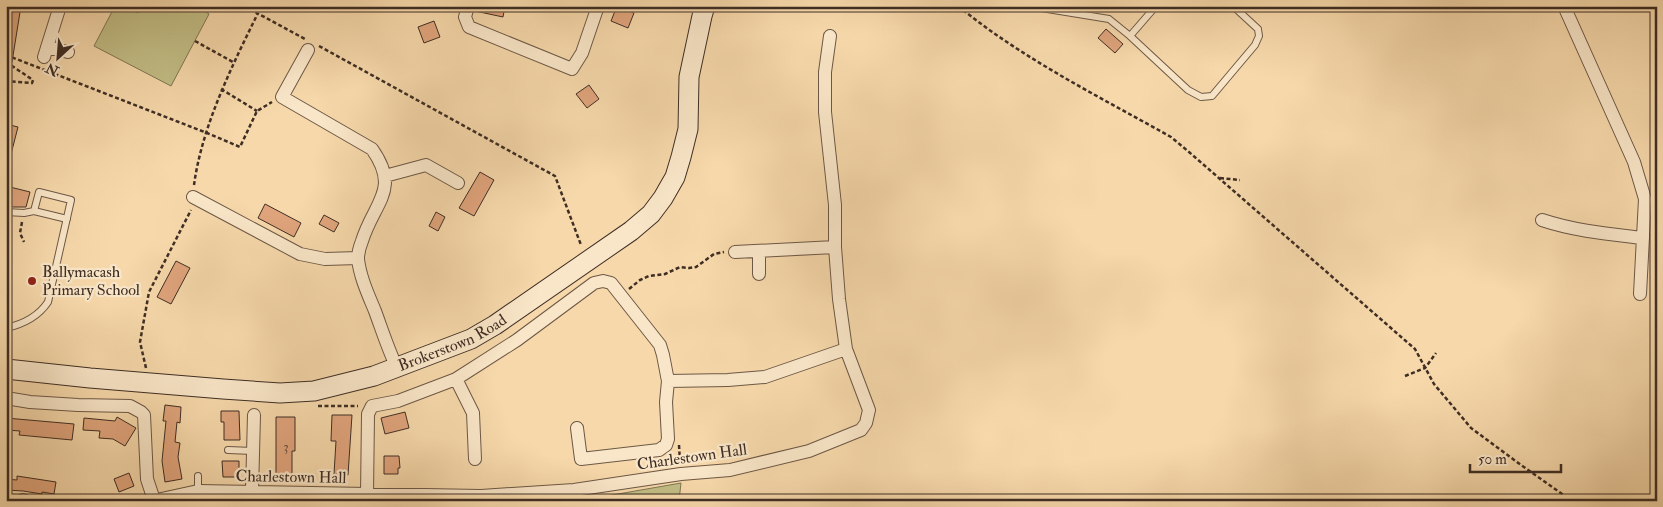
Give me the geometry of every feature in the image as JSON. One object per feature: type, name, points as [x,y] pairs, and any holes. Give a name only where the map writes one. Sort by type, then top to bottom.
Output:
[{"type":"street","points":[[60,6],[46,52],[68,52]]},
{"type":"street","points":[[468,6],[465,17],[469,27],[572,70],[582,54],[598,6]]},
{"type":"street","name":"Brokerstown Road","points":[[6,368],[280,393],[306,392],[342,385],[397,368],[471,339],[495,325],[631,231],[651,214],[663,198],[675,177],[682,157],[688,129],[689,77],[705,6]]},
{"type":"street","points":[[1564,6],[1634,162],[1646,199],[1640,294]]},
{"type":"street","name":"Charlestown Hall","points":[[153,500],[198,491],[252,492],[310,497],[367,495],[574,495],[681,474],[730,470],[792,456],[861,430],[866,423],[869,410],[846,349],[839,299],[835,247],[835,205],[824,72],[830,36]]},
{"type":"street","points":[[308,50],[282,97],[372,149],[382,163],[385,188],[364,234],[358,258],[362,278],[397,368]]},
{"type":"street","points":[[385,176],[426,165],[458,183]]},
{"type":"street","points":[[193,197],[300,254],[326,259],[358,258]]},
{"type":"street","points":[[1542,220],[1562,227],[1590,232],[1643,238]]},
{"type":"street","points":[[735,252],[835,247]]},
{"type":"street","points":[[759,251],[759,274]]},
{"type":"street","points":[[367,495],[368,414],[372,406],[398,401],[456,379],[517,340],[594,283],[602,281],[611,283],[660,345],[664,355],[668,381],[666,402],[668,439],[666,445],[659,450],[581,459],[577,428]]},
{"type":"street","points":[[668,381],[765,377],[846,349]]},
{"type":"street","points":[[456,379],[473,413],[475,459]]},
{"type":"street","points":[[6,398],[30,402],[130,406],[141,412],[144,415],[146,479],[153,500]]},
{"type":"street","points":[[252,492],[254,415]]},
{"type":"lane","points":[[1029,6],[1108,19],[1130,36],[1188,90],[1202,97],[1212,96],[1255,45],[1259,36],[1258,29],[1233,6]]},
{"type":"lane","points":[[1130,36],[1156,6]]},
{"type":"lane","points":[[6,328],[31,320],[42,311],[48,302],[71,200],[39,192],[34,212]]},
{"type":"lane","points":[[6,212],[34,212],[67,219]]},
{"type":"lane","points":[[228,450],[253,451]]},
{"type":"lane","points":[[198,476],[198,491]]},
{"type":"path","points":[[244,6],[555,176],[581,245]]},
{"type":"path","points":[[958,6],[985,28],[1030,58],[1171,137],[1415,349],[1434,384],[1471,428],[1572,501]]},
{"type":"path","points":[[149,382],[140,342],[149,292],[190,212],[196,170],[221,89],[258,14]]},
{"type":"path","points":[[195,41],[233,62]]},
{"type":"path","points":[[6,56],[240,147],[258,111],[282,97]]},
{"type":"path","points":[[6,62],[33,80],[32,84],[6,81]]},
{"type":"path","points":[[221,89],[258,111]]},
{"type":"path","points":[[1219,178],[1240,180]]},
{"type":"path","points":[[24,213],[20,233],[24,242]]},
{"type":"path","points":[[624,282],[629,289],[640,280],[649,276],[665,274],[680,267],[696,267],[714,254],[735,252]]},
{"type":"path","points":[[1405,376],[1425,368],[1436,353]]},
{"type":"path","points":[[679,442],[681,474]]},
{"type":"shaded area","points":[[115,6],[125,6],[138,13],[142,6],[196,6],[209,14],[171,86],[94,46]]},
{"type":"shaded area","points":[[681,483],[679,501],[591,501],[595,498]]},
{"type":"building","points":[[8,6],[21,6],[12,62],[6,61],[6,13]]},
{"type":"building","points":[[476,6],[505,6],[503,17],[475,11]]},
{"type":"building","points":[[617,6],[634,13],[628,28],[611,21]]},
{"type":"building","points":[[434,21],[440,37],[424,43],[418,27]]},
{"type":"building","points":[[1106,29],[1123,44],[1115,53],[1098,38]]},
{"type":"building","points":[[589,85],[599,99],[587,108],[576,94]]},
{"type":"building","points":[[6,124],[18,127],[10,158],[6,157]]},
{"type":"building","points":[[480,172],[494,180],[474,216],[459,208]]},
{"type":"building","points":[[6,186],[30,192],[26,207],[6,206]]},
{"type":"building","points":[[265,204],[301,223],[294,237],[258,218]]},
{"type":"building","points":[[436,212],[445,217],[438,231],[429,226]]},
{"type":"building","points":[[324,215],[339,223],[334,232],[319,224]]},
{"type":"building","points":[[176,261],[190,268],[171,304],[157,297]]},
{"type":"building","points":[[165,405],[181,407],[180,423],[177,422],[175,442],[180,443],[178,457],[182,479],[165,482],[162,461],[166,421],[163,421]]},
{"type":"building","points":[[221,411],[239,411],[240,440],[224,440],[224,422],[221,422]]},
{"type":"building","points":[[405,412],[409,428],[385,434],[381,418]]},
{"type":"building","points":[[332,415],[352,415],[348,475],[334,474],[336,441],[331,441]]},
{"type":"building","points":[[117,417],[136,428],[125,446],[113,439],[99,438],[100,431],[83,430],[84,418],[115,421]]},
{"type":"building","points":[[276,417],[295,417],[295,451],[292,451],[292,478],[276,478]]},
{"type":"building","points":[[6,418],[74,424],[72,440],[19,435],[20,431],[6,430]]},
{"type":"building","points":[[384,456],[399,456],[400,468],[398,468],[398,474],[384,474]]},
{"type":"building","points":[[222,461],[239,461],[239,477],[223,477]]},
{"type":"building","points":[[129,473],[134,486],[119,492],[114,479]]},
{"type":"building","points":[[17,476],[56,482],[54,494],[6,490],[6,479],[17,480]]},
{"type":"place","name":"Ballymacash Primary School","points":[[32,281]]}]
